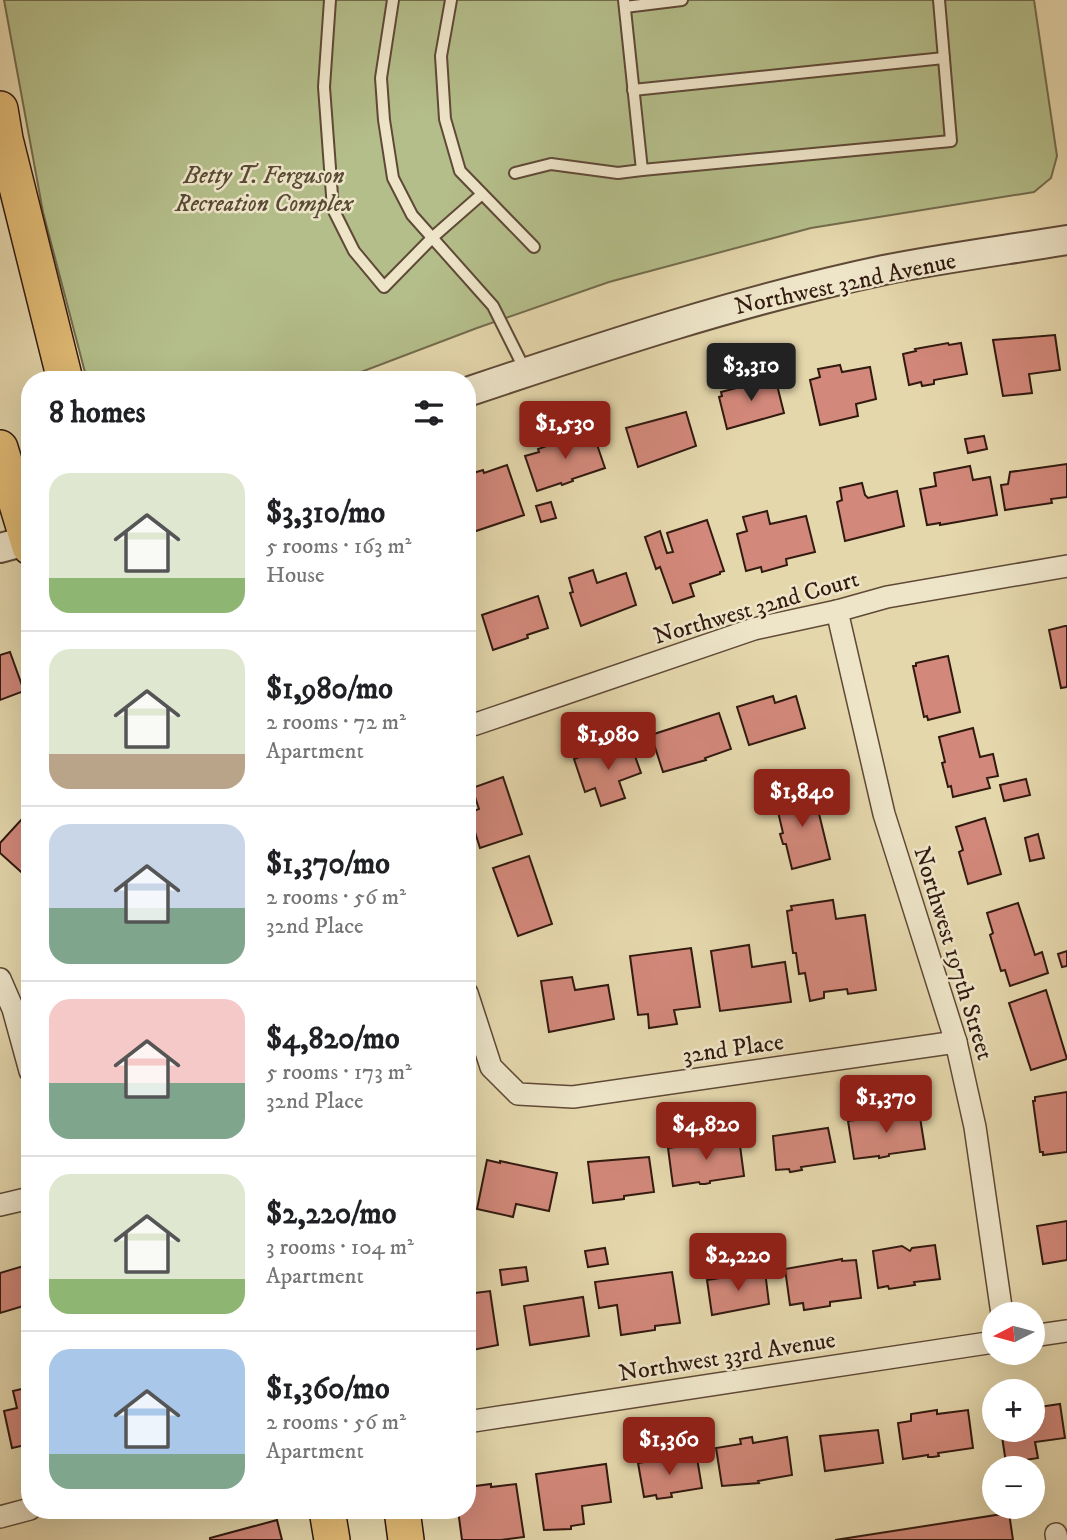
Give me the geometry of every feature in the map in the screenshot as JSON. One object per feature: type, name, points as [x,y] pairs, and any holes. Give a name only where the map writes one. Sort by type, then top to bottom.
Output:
[{"type":"main road","points":[[0,109],[5,139],[63,371]]},
{"type":"main road","points":[[0,448],[21,540]]},
{"type":"main road","points":[[328,1519],[332,1540]]},
{"type":"main road","points":[[404,1519],[407,1540]]},
{"type":"street","name":"Northwest 32nd Avenue","points":[[476,389],[633,337],[755,301],[885,270],[1067,240]]},
{"type":"street","name":"Northwest 32nd Court","points":[[476,724],[754,629],[887,597],[1067,566]]},
{"type":"street","name":"Northwest 197th Street","points":[[837,611],[884,814],[956,1042],[975,1127],[1000,1302]]},
{"type":"street","points":[[0,979],[13,1009],[21,1038]]},
{"type":"street","name":"32nd Place","points":[[476,1021],[491,1067],[518,1094],[573,1097],[956,1042]]},
{"type":"street","points":[[0,1205],[21,1200]]},
{"type":"street","points":[[1045,1334],[1067,1331]]},
{"type":"street","name":"Northwest 33rd Avenue","points":[[476,1421],[982,1344]]},
{"type":"street","points":[[0,1517],[21,1511]]},
{"type":"lane","points":[[330,0],[324,87],[333,209],[354,251],[384,287],[433,237],[482,194]]},
{"type":"lane","points":[[393,0],[381,78],[393,178],[412,215],[493,306],[527,372]]},
{"type":"lane","points":[[452,0],[441,55],[445,118],[460,171],[534,247]]},
{"type":"lane","points":[[642,170],[624,3],[682,0]]},
{"type":"lane","points":[[515,173],[551,164],[618,173],[951,141],[939,0]]},
{"type":"lane","points":[[633,90],[944,58]]},
{"type":"green space","name":"Betty T. Ferguson Recreation Complex","points":[[4,0],[1034,0],[1057,156],[1051,178],[1034,192],[811,228],[609,282],[364,371],[85,371],[43,212]]},
{"type":"building","points":[[1055,335],[1060,370],[1029,374],[1032,393],[1003,396],[993,340]]},
{"type":"building","points":[[948,343],[961,343],[967,374],[934,380],[934,384],[922,386],[921,382],[909,385],[903,354]]},
{"type":"building","points":[[840,365],[842,372],[870,367],[876,399],[856,404],[858,416],[820,425],[810,380],[820,377],[818,369]]},
{"type":"building","points":[[771,379],[772,382],[776,381],[784,413],[727,429],[719,397],[722,396],[721,392]]},
{"type":"building","points":[[686,412],[696,446],[638,467],[626,428]]},
{"type":"building","points":[[592,430],[605,468],[562,485],[561,483],[537,491],[525,456]]},
{"type":"building","points":[[984,436],[987,449],[968,453],[965,439]]},
{"type":"building","points":[[1067,464],[1067,497],[1051,499],[1052,503],[1005,510],[1001,485],[1008,484],[1010,472]]},
{"type":"building","points":[[507,465],[524,515],[476,531],[476,472],[483,470],[484,473]]},
{"type":"building","points":[[970,466],[973,480],[990,477],[997,515],[927,525],[920,489],[936,486],[934,473]]},
{"type":"building","points":[[862,483],[868,498],[897,491],[904,526],[845,541],[837,502],[842,500],[840,488]]},
{"type":"building","points":[[551,502],[556,518],[541,522],[536,506]]},
{"type":"building","points":[[767,511],[770,524],[806,516],[815,552],[786,559],[787,565],[762,572],[761,567],[746,571],[737,534],[747,531],[743,517]]},
{"type":"building","points":[[707,520],[724,571],[690,584],[694,596],[673,603],[660,567],[656,569],[645,537],[660,531],[667,553],[673,552],[667,533]]},
{"type":"building","points":[[593,570],[597,583],[626,573],[636,605],[581,626],[570,593],[573,592],[569,578]]},
{"type":"building","points":[[538,596],[548,628],[493,650],[482,615]]},
{"type":"building","points":[[1067,626],[1067,687],[1061,688],[1049,630]]},
{"type":"building","points":[[10,652],[21,683],[21,692],[0,700],[0,655]]},
{"type":"building","points":[[948,656],[960,712],[928,720],[927,716],[924,717],[913,666]]},
{"type":"building","points":[[773,696],[775,703],[796,696],[805,728],[749,745],[737,707]]},
{"type":"building","points":[[719,713],[731,749],[705,758],[706,760],[663,772],[651,735]]},
{"type":"building","points":[[973,728],[980,757],[993,754],[998,776],[987,778],[990,788],[953,797],[942,763],[945,762],[939,737]]},
{"type":"building","points":[[630,742],[641,773],[619,781],[625,798],[601,806],[595,788],[585,792],[574,759]]},
{"type":"building","points":[[503,777],[522,834],[480,848],[476,835],[476,810],[479,809],[476,787]]},
{"type":"building","points":[[1026,779],[1030,795],[1004,801],[1000,785]]},
{"type":"building","points":[[813,789],[830,859],[792,869],[786,844],[783,844],[780,834],[783,833],[775,799]]},
{"type":"building","points":[[985,818],[1001,874],[968,884],[959,852],[963,850],[956,827]]},
{"type":"building","points":[[21,820],[21,872],[0,853],[0,843]]},
{"type":"building","points":[[1038,834],[1044,858],[1030,861],[1025,838]]},
{"type":"building","points":[[529,856],[552,924],[518,936],[493,868]]},
{"type":"building","points":[[833,900],[836,919],[865,915],[876,990],[848,994],[847,989],[824,992],[824,998],[810,1001],[805,973],[799,974],[796,953],[793,953],[787,911],[792,910],[791,906]]},
{"type":"building","points":[[1018,903],[1035,955],[1042,952],[1048,973],[1010,986],[1005,970],[1001,971],[990,935],[993,933],[987,913]]},
{"type":"building","points":[[749,945],[752,967],[785,962],[791,1002],[720,1011],[711,951]]},
{"type":"building","points":[[691,948],[700,1007],[674,1010],[677,1024],[649,1028],[648,1014],[638,1015],[630,956]]},
{"type":"building","points":[[1067,951],[1067,966],[1062,967],[1058,954]]},
{"type":"building","points":[[572,977],[575,990],[608,985],[614,1019],[549,1032],[541,981]]},
{"type":"building","points":[[1046,990],[1067,1059],[1031,1070],[1009,1003]]},
{"type":"building","points":[[1067,1092],[1067,1152],[1043,1155],[1043,1152],[1040,1152],[1033,1101],[1035,1097]]},
{"type":"building","points":[[919,1111],[925,1149],[879,1158],[854,1159],[848,1121]]},
{"type":"building","points":[[828,1128],[835,1162],[801,1167],[802,1170],[790,1172],[789,1169],[776,1170],[773,1136]]},
{"type":"building","points":[[739,1138],[744,1176],[705,1184],[699,1182],[673,1186],[668,1148]]},
{"type":"building","points":[[649,1157],[654,1192],[593,1203],[588,1162]]},
{"type":"building","points":[[487,1160],[557,1173],[549,1211],[516,1204],[513,1217],[477,1209]]},
{"type":"building","points":[[1067,1221],[1067,1260],[1043,1264],[1037,1226]]},
{"type":"building","points":[[935,1245],[940,1279],[889,1289],[888,1286],[878,1288],[873,1251],[902,1246],[910,1251],[912,1248]]},
{"type":"building","points":[[605,1248],[608,1264],[588,1267],[585,1251]]},
{"type":"building","points":[[842,1259],[856,1260],[861,1298],[830,1302],[830,1306],[804,1310],[803,1303],[790,1305],[785,1269]]},
{"type":"building","points":[[21,1267],[21,1307],[0,1313],[0,1273]]},
{"type":"building","points":[[526,1267],[528,1281],[502,1285],[500,1270]]},
{"type":"building","points":[[765,1271],[769,1304],[712,1315],[707,1280]]},
{"type":"building","points":[[672,1272],[680,1323],[621,1335],[617,1305],[599,1308],[595,1282]]},
{"type":"building","points":[[490,1291],[498,1345],[476,1349],[476,1293]]},
{"type":"building","points":[[583,1297],[589,1336],[530,1345],[524,1306]]},
{"type":"building","points":[[21,1389],[21,1446],[12,1448],[4,1411],[17,1408],[13,1391]]},
{"type":"building","points":[[1060,1404],[1065,1438],[1045,1441],[1045,1406]]},
{"type":"building","points":[[937,1410],[937,1414],[968,1410],[973,1448],[938,1453],[939,1456],[933,1457],[928,1455],[903,1459],[898,1423],[911,1421],[911,1414]]},
{"type":"building","points":[[878,1430],[883,1463],[825,1471],[820,1436]]},
{"type":"building","points":[[752,1437],[753,1443],[787,1437],[792,1475],[758,1481],[759,1483],[722,1486],[716,1448],[741,1444],[740,1439]]},
{"type":"building","points":[[1003,1442],[1035,1442],[1038,1456],[1005,1456]]},
{"type":"building","points":[[670,1458],[671,1462],[697,1458],[702,1488],[671,1493],[672,1497],[644,1497],[638,1463]]},
{"type":"building","points":[[606,1464],[611,1502],[582,1506],[584,1524],[571,1526],[571,1529],[544,1530],[536,1474]]},
{"type":"building","points":[[516,1484],[524,1537],[462,1540],[459,1519],[476,1519],[476,1486]]},
{"type":"building","points":[[982,1517],[1010,1519],[1013,1540],[835,1540]]},
{"type":"building","points":[[277,1520],[282,1540],[210,1540],[210,1538]]}]
